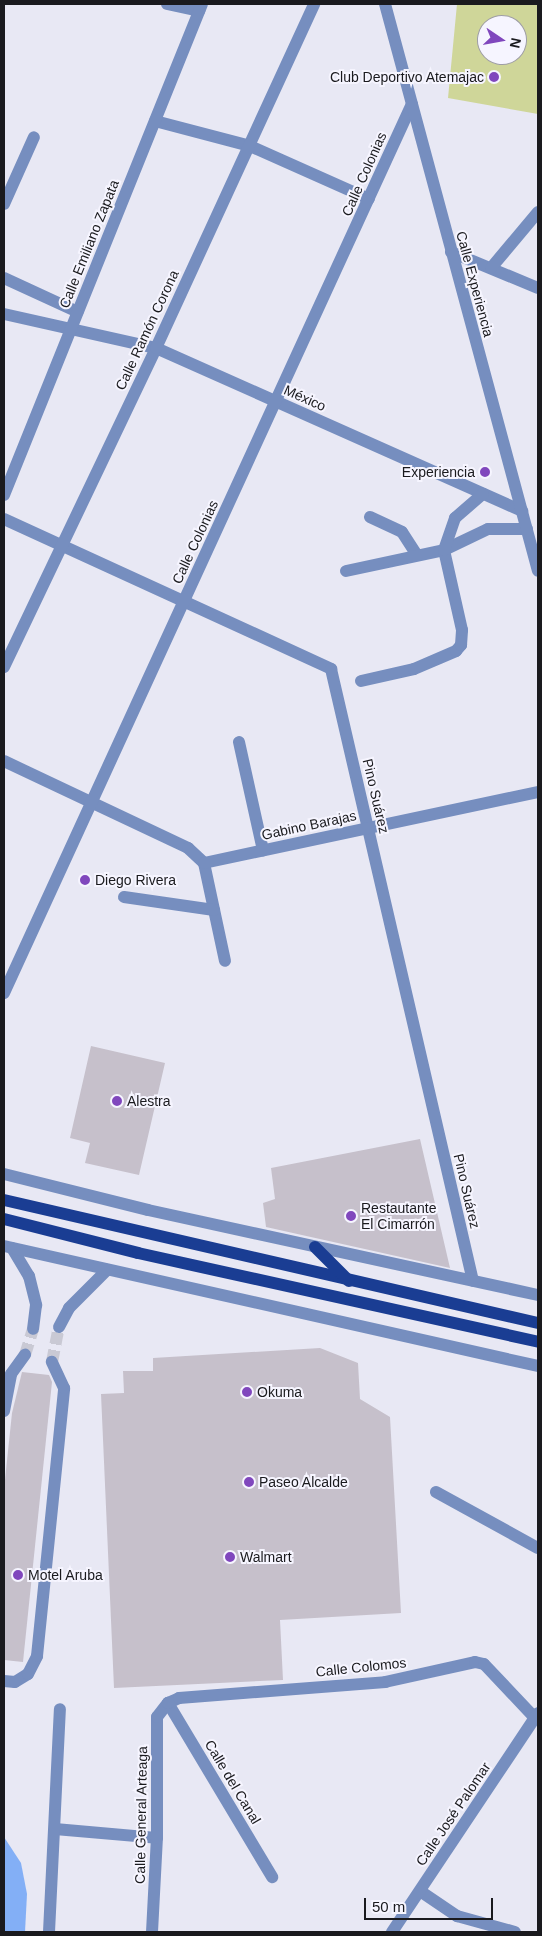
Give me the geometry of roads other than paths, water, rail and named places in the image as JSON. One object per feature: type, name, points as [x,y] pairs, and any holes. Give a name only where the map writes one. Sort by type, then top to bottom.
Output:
[{"type":"main road","points":[[4,1200],[538,1323]]},
{"type":"main road","points":[[4,1219],[138,1253],[538,1342]]},
{"type":"main road","points":[[315,1247],[349,1281]]},
{"type":"street","points":[[167,4],[200,7]]},
{"type":"street","name":"Calle Ramón Corona","points":[[4,667],[156,348],[314,4]]},
{"type":"street","name":"Calle Experiencia","points":[[386,4],[451,252],[527,529],[536,552],[538,571]]},
{"type":"street","name":"Calle Emiliano Zapata","points":[[4,495],[200,7]]},
{"type":"street","name":"Calle Colonias","points":[[4,993],[412,104]]},
{"type":"street","points":[[155,121],[250,146],[369,199]]},
{"type":"street","points":[[4,204],[34,136]]},
{"type":"street","points":[[491,268],[538,212]]},
{"type":"street","points":[[451,252],[538,288]]},
{"type":"street","points":[[4,278],[78,312]]},
{"type":"street","name":"México","points":[[4,314],[156,348],[522,511]]},
{"type":"street","points":[[361,681],[414,669],[456,651],[461,645],[462,630],[444,550],[455,518],[483,494]]},
{"type":"street","points":[[370,517],[402,532],[418,555]]},
{"type":"street","name":"Pino Suárez","points":[[4,519],[331,669],[473,1281]]},
{"type":"street","points":[[346,571],[444,550],[488,528],[527,529]]},
{"type":"street","points":[[239,742],[263,850]]},
{"type":"street","points":[[4,762],[188,848],[204,863],[225,961]]},
{"type":"street","name":"Gabino Barajas","points":[[204,863],[538,792]]},
{"type":"street","points":[[124,897],[214,910]]},
{"type":"street","points":[[4,1174],[315,1247],[538,1295]]},
{"type":"street","points":[[8,1247],[538,1366]]},
{"type":"street","points":[[8,1247],[29,1276],[36,1304],[33,1329]]},
{"type":"street","points":[[58,1327],[69,1308],[107,1270]]},
{"type":"street","points":[[4,1411],[11,1374],[25,1355]]},
{"type":"street","points":[[4,1681],[15,1682],[28,1674],[37,1656],[64,1388],[52,1362]]},
{"type":"street","points":[[436,1492],[538,1548]]},
{"type":"street","name":"Calle Colomos","points":[[168,1703],[179,1698],[385,1682],[475,1662],[484,1664],[536,1716]]},
{"type":"street","name":"Calle General Arteaga","points":[[152,1932],[157,1838],[157,1717],[168,1703]]},
{"type":"street","name":"Calle del Canal","points":[[168,1703],[272,1877]]},
{"type":"street","points":[[49,1932],[60,1709]]},
{"type":"street","name":"Calle José Palomar","points":[[392,1932],[536,1716]]},
{"type":"street","points":[[55,1828],[157,1838]]},
{"type":"street","points":[[420,1891],[457,1916],[515,1932]]},
{"type":"water","points":[[4,1837],[21,1863],[27,1894],[25,1932],[4,1932]]},
{"type":"tunnel","points":[[52,1362],[59,1327]]},
{"type":"tunnel","points":[[25,1355],[33,1329]]},
{"type":"place","name":"Club Deportivo Atemajac","points":[[494,77]]},
{"type":"place","name":"Experiencia","points":[[485,472]]},
{"type":"place","name":"Diego Rivera","points":[[85,880]]},
{"type":"place","name":"Alestra","points":[[117,1101]]},
{"type":"place","name":"Restautante El Cimarrón","points":[[351,1216]]},
{"type":"place","name":"Okuma","points":[[247,1392]]},
{"type":"place","name":"Paseo Alcalde","points":[[249,1482]]},
{"type":"place","name":"Walmart","points":[[230,1557]]},
{"type":"place","name":"Motel Aruba","points":[[18,1575]]}]
